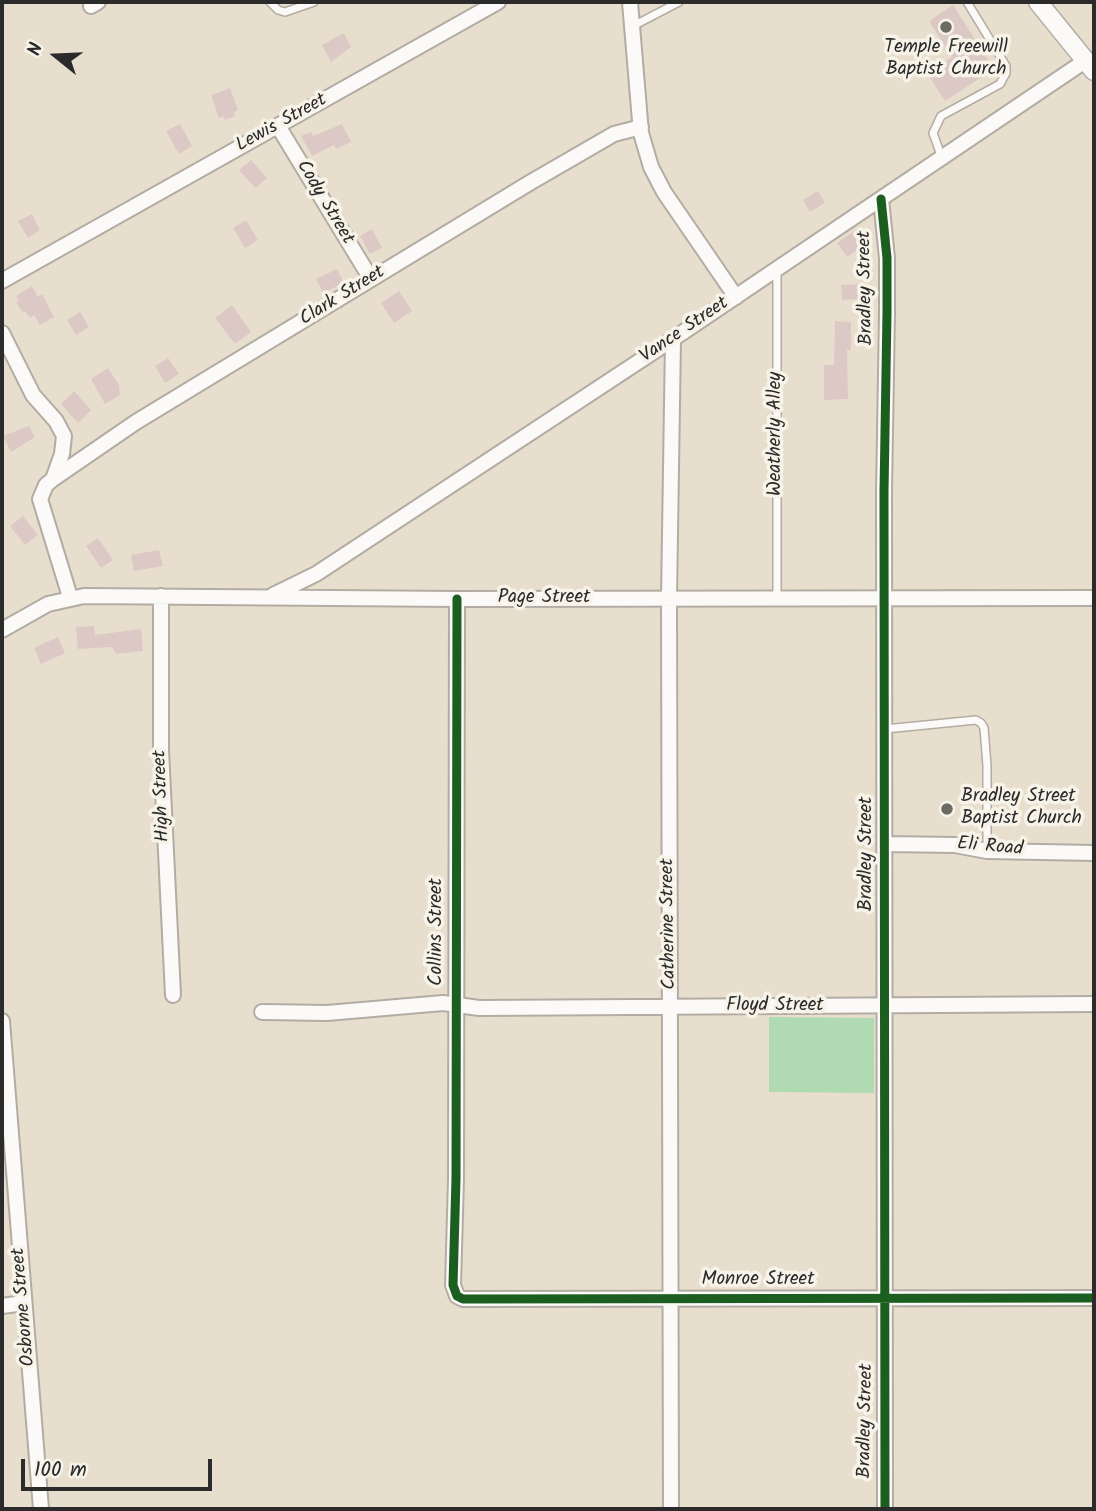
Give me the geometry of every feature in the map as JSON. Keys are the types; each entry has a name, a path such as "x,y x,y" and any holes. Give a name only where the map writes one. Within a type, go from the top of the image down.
{"street":[{"name":"Lewis Street","path":"2,281 498,2"},
{"path":"630,2 640,127 651,167 664,192 736,297"},
{"path":"1038,2 1091,62"},
{"name":"Vance Street","path":"269,597 316,574 1091,62"},
{"name":"Cody Street","path":"278,126 371,279"},
{"name":"Clark Street","path":"53,479 136,422 371,279 614,135 640,127"},
{"name":"Bradley Street","path":"881,199 887,258 885,1509"},
{"path":"2,333 33,395 60,427 64,436 62,454 53,479 42,491 41,508 70,597"},
{"name":"Catherine Street","path":"671,1509 669,598 673,339"},
{"name":"High Street","path":"161,596 161,750 173,995"},
{"name":"Page Street","path":"2,630 48,604 70,597 1094,598"},
{"name":"Collins Street","path":"453,1263 457,599"},
{"name":"Eli Road","path":"885,844 955,845 987,851 1094,853"},
{"path":"262,1012 327,1013 443,1003 456,1005"},
{"name":"Floyd Street","path":"456,1005 671,1008 1094,1004"},
{"name":"Osborne Street","path":"2,1021 41,1509"},
{"name":"Monroe Street","path":"453,1263 454,1291 463,1299 1094,1298"},
{"path":"2,1306 24,1303"}],"lane":[{"path":"270,2 278,10 285,12 314,2"},
{"path":"632,27 679,2"},
{"path":"942,159 933,133 941,116 1000,84 1006,73 1006,66 967,2"},
{"name":"Weatherly Alley","path":"777,270 777,599"},
{"path":"885,729 976,720 981,723 984,728 987,766 987,851"}],"green space":[{"path":"769,1017 874,1018 874,1093 769,1092"}],"building":[{"path":"953,5 994,69 945,101 927,73 952,57 929,21"},
{"path":"344,33 351,47 331,62 322,45"},
{"path":"230,88 238,110 234,112 235,116 225,120 223,116 219,118 211,95"},
{"path":"180,124 192,146 179,154 166,131"},
{"path":"342,124 351,142 336,149 334,145 312,156 301,136 311,132 313,136"},
{"path":"251,160 267,178 255,188 239,170"},
{"path":"818,191 825,203 810,212 803,200"},
{"path":"32,214 40,230 28,238 18,221"},
{"path":"246,220 258,240 245,248 233,228"},
{"path":"860,227 870,241 847,257 837,243"},
{"path":"372,229 382,248 370,254 360,236"},
{"path":"337,269 344,283 323,293 316,279"},
{"path":"862,284 863,299 842,300 841,285"},
{"path":"32,286 38,297 42,294 54,317 40,325 34,315 30,318 25,311 22,312 16,302 19,300 16,296"},
{"path":"399,291 412,311 394,323 381,303"},
{"path":"232,305 251,332 235,344 215,318"},
{"path":"80,312 89,327 76,335 67,320"},
{"path":"835,321 851,322 851,350 847,350 848,399 824,400 824,365 834,365"},
{"path":"168,358 179,374 165,383 155,366"},
{"path":"108,368 119,385 120,395 105,404 91,379"},
{"path":"74,391 91,410 78,423 61,404"},
{"path":"29,426 35,437 11,452 3,436"},
{"path":"23,516 38,535 25,545 10,526"},
{"path":"98,538 113,560 101,568 86,546"},
{"path":"159,550 163,566 134,571 131,555"},
{"path":"94,626 95,635 141,629 143,651 116,654 112,647 78,649 76,627"},
{"path":"58,637 65,653 41,664 34,648"}],"cycle path":[{"path":"881,199 887,258 884,492 885,1509"},
{"path":"457,599 456,1179 453,1285 457,1296 463,1299 1094,1298"}],"place":[{"name":"Temple Freewill Baptist Church","path":"946,27"},
{"name":"Bradley Street Baptist Church","path":"947,809"}]}
